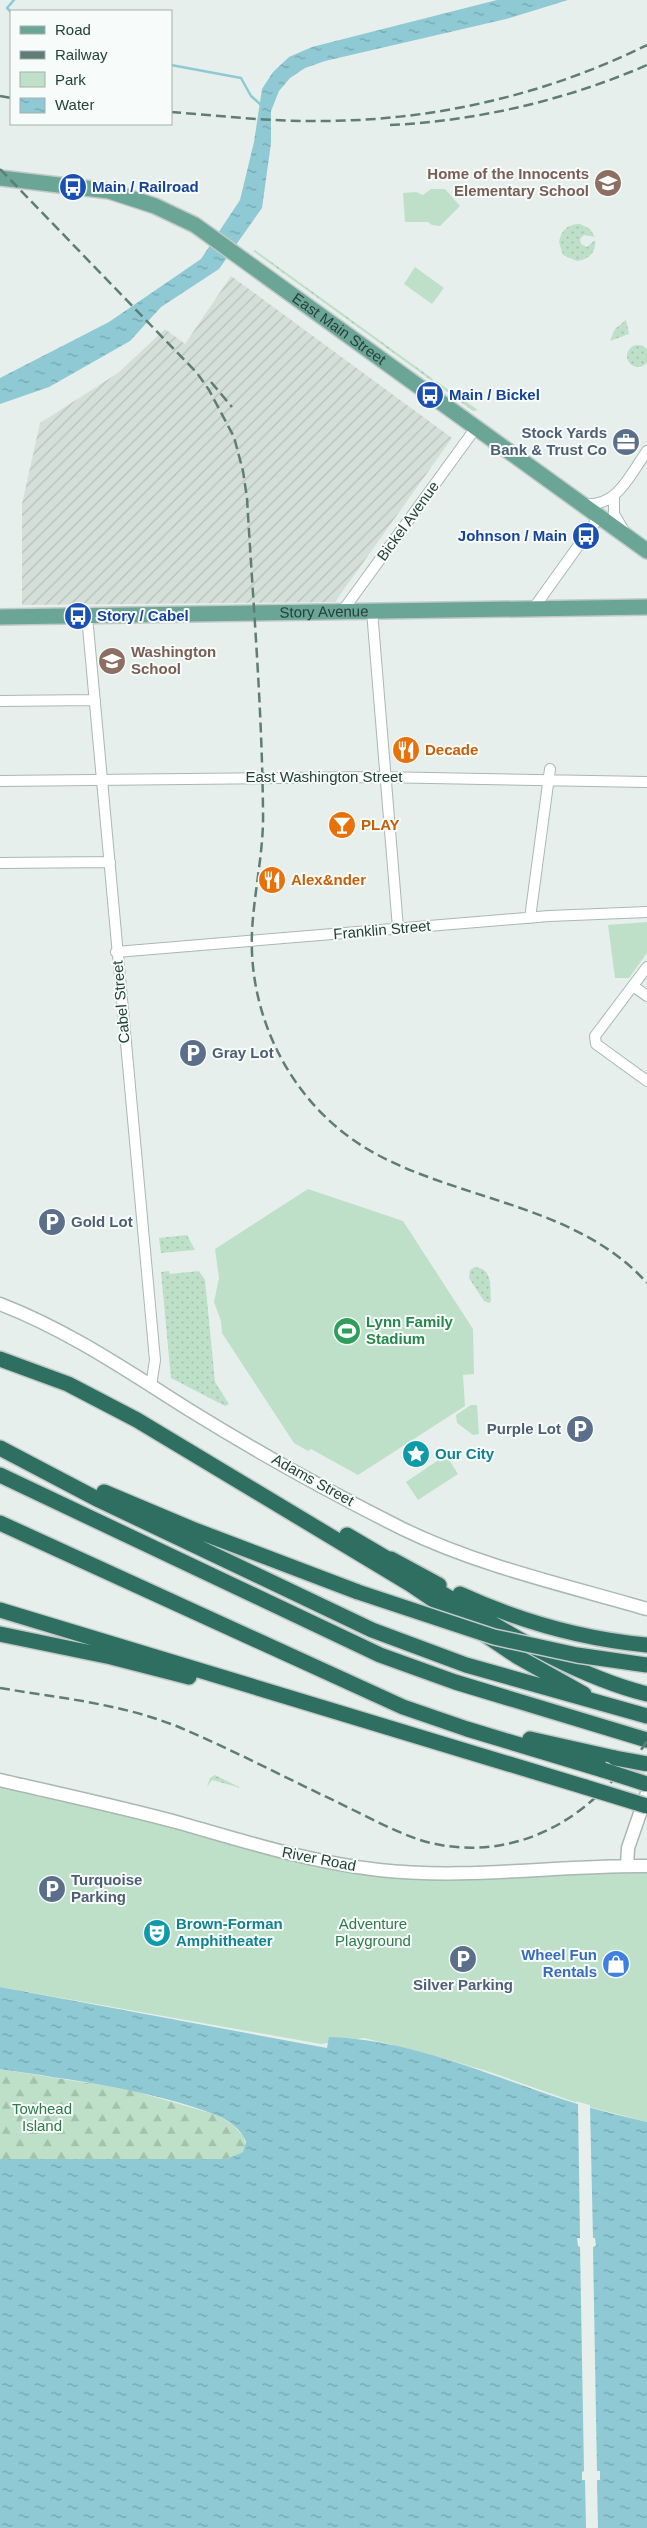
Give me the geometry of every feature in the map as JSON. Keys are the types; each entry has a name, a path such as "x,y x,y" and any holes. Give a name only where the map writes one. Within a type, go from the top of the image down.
{"highway":[{"path":"0,1359 46,1375 92,1396 229,1474 410,1584 518,1656 600,1704"},
{"path":"0,1448 192,1529 358,1592 461,1628 510,1641 577,1655 647,1665"},
{"path":"24,1459 99,1500 372,1630 466,1665 646,1716"},
{"path":"229,1474 435,1582 503,1612 583,1635 644,1644"},
{"path":"0,1475 380,1655 455,1682 641,1736"},
{"path":"0,1523 335,1678 435,1719 647,1784"},
{"path":"370,1548 489,1621 561,1661 596,1678 647,1694"},
{"path":"0,1610 297,1699 424,1740"},
{"path":"0,1634 120,1659 424,1740 647,1806"},
{"path":"335,1678 473,1724 647,1764"}],"main road":[{"name":"East Main Street","path":"0,178 92,189 128,196 179,217 209,234 475,429 647,551"},
{"name":"Story Avenue","path":"0,617 647,607"}],"street":[{"name":"Bickel Avenue","path":"341,612 475,429"},
{"path":"581,504 600,504 614,497 647,452"},
{"path":"614,497 614,514 628,538"},
{"path":"533,609 599,517"},
{"path":"372,612 398,928"},
{"name":"Cabel Street","path":"88,616 116,952 155,1360 151,1386"},
{"path":"0,701 95,700"},
{"path":"530,918 550,769"},
{"name":"East Washington Street","path":"0,781 386,777 647,782"},
{"path":"0,863 110,862"},
{"name":"Franklin Street","path":"116,952 530,918 647,912"},
{"path":"647,967 595,1036 596,1044 647,1081"},
{"path":"633,986 647,996"},
{"name":"Adams Street","path":"0,1304 67,1335 213,1424 404,1529 448,1549 647,1608"},
{"name":"River Road","path":"0,1780 172,1821 314,1860 352,1866 397,1871 452,1873 647,1866"},
{"path":"628,1866 628,1848 647,1793"}],"shaded area":[{"path":"231,276 452,438 335,602 22,605 22,504 40,423 118,373 165,329 185,344"}],"green space":[{"path":"431,189 445,189 460,206 440,226 432,225 428,222 405,222 403,193 416,192 423,195"},
{"path":"580,224 590,229 595,237 584,235 580,239 581,244 587,247 595,240 595,248 591,255 577,261 563,255 559,242 561,234 566,228"},
{"path":"255,250 433,379 432,381 253,251"},
{"path":"415,267 444,288 432,304 404,284"},
{"path":"626,320 629,334 610,341 615,329"},
{"path":"638,345 646,348 648,360 646,364 638,367 630,364 627,356 630,348"},
{"path":"436,381 478,410 473,411 435,383"},
{"path":"647,922 647,953 629,978 615,978 608,925"},
{"name":"Lynn Family Stadium","path":"308,1189 403,1221 473,1329 474,1374 463,1375 465,1406 358,1475 311,1449 308,1451 294,1443 222,1333 221,1321 214,1302 219,1278 215,1249"},
{"path":"187,1235 195,1250 161,1253 159,1238"},
{"path":"475,1267 481,1268 488,1275 491,1290 491,1301 489,1303 484,1301 469,1278 470,1270"},
{"path":"169,1271 170,1274 199,1271 205,1280 215,1382 229,1404 225,1406 171,1378 161,1272"},
{"path":"471,1405 477,1405 479,1434 473,1435 457,1423 456,1415"},
{"path":"446,1455 458,1474 418,1500 406,1482"},
{"path":"215,1775 241,1788 212,1780 207,1787 210,1778"},
{"name":"Adventure Playground","path":"0,1779 381,1870 647,1868 647,2122 586,2106 490,2072 364,2038 321,2044 0,1987"},
{"name":"Towhead Island","path":"0,2069 131,2090 217,2115 233,2125 244,2137 246,2148 243,2152 227,2159 0,2159"}],"water":[{"path":"497,0 568,0 506,19 325,61 305,68 290,78 279,91 271,111 271,143 262,208 219,269 161,307 130,341 49,387 0,404 0,378 109,322 201,259 240,200 254,142 262,89 273,72 289,57 312,47"},
{"path":"0,1987 327,2048 329,2037 395,2046 459,2063 584,2106 647,2122 647,2528 0,2528 0,2159 227,2159 243,2152 246,2142 241,2133 226,2120 164,2098 110,2086 0,2069"}],"pier":[{"path":"575,2101 590,2105 593,2238 595,2238 596,2246 593,2247 597,2471 600,2471 600,2480 597,2480 598,2528 586,2528 585,2480 582,2480 582,2472 584,2471 580,2247 578,2246 577,2238 580,2238 578,2104"}],"waterway":[{"path":"10,11 7,8 14,0"},
{"path":"172,65 241,78 251,96 260,104"}],"railway":[{"path":"172,112 287,121 326,121 409,116 491,101 531,90 571,77 647,45"},
{"path":"390,125 456,119 521,107 585,89 647,65"},
{"path":"0,96 10,98"},
{"path":"0,169 197,373 209,390 234,437 243,471 247,498 261,733 263,826 253,917 253,966 258,999 268,1030 283,1061 301,1089 322,1114 348,1136 376,1154 410,1170 518,1207 588,1237 619,1257 647,1283"},
{"path":"211,382 232,407"},
{"path":"0,1688 115,1707 159,1720 220,1745 407,1835 442,1845 467,1848 516,1842 539,1834 561,1823 582,1809 601,1792 631,1762 647,1741"}],"place":[{"name":"Home of the Innocents Elementary School","path":"608,183"},
{"name":"Main / Railroad","path":"73,187"},
{"name":"Main / Bickel","path":"430,395"},
{"name":"Stock Yards Bank & Trust Co","path":"626,442"},
{"name":"Johnson / Main","path":"586,536"},
{"name":"Story / Cabel","path":"78,616"},
{"name":"Washington School","path":"112,661"},
{"name":"Decade","path":"406,750"},
{"name":"PLAY","path":"342,825"},
{"name":"Alex&nder","path":"272,880"},
{"name":"Gray Lot","path":"193,1053"},
{"name":"Gold Lot","path":"52,1222"},
{"name":"Lynn Family Stadium","path":"347,1331"},
{"name":"Purple Lot","path":"580,1429"},
{"name":"Our City","path":"416,1454"},
{"name":"Turquoise Parking","path":"52,1889"},
{"name":"Brown-Forman Amphitheater","path":"157,1933"},
{"name":"Silver Parking","path":"463,1959"},
{"name":"Wheel Fun Rentals","path":"616,1964"}]}
